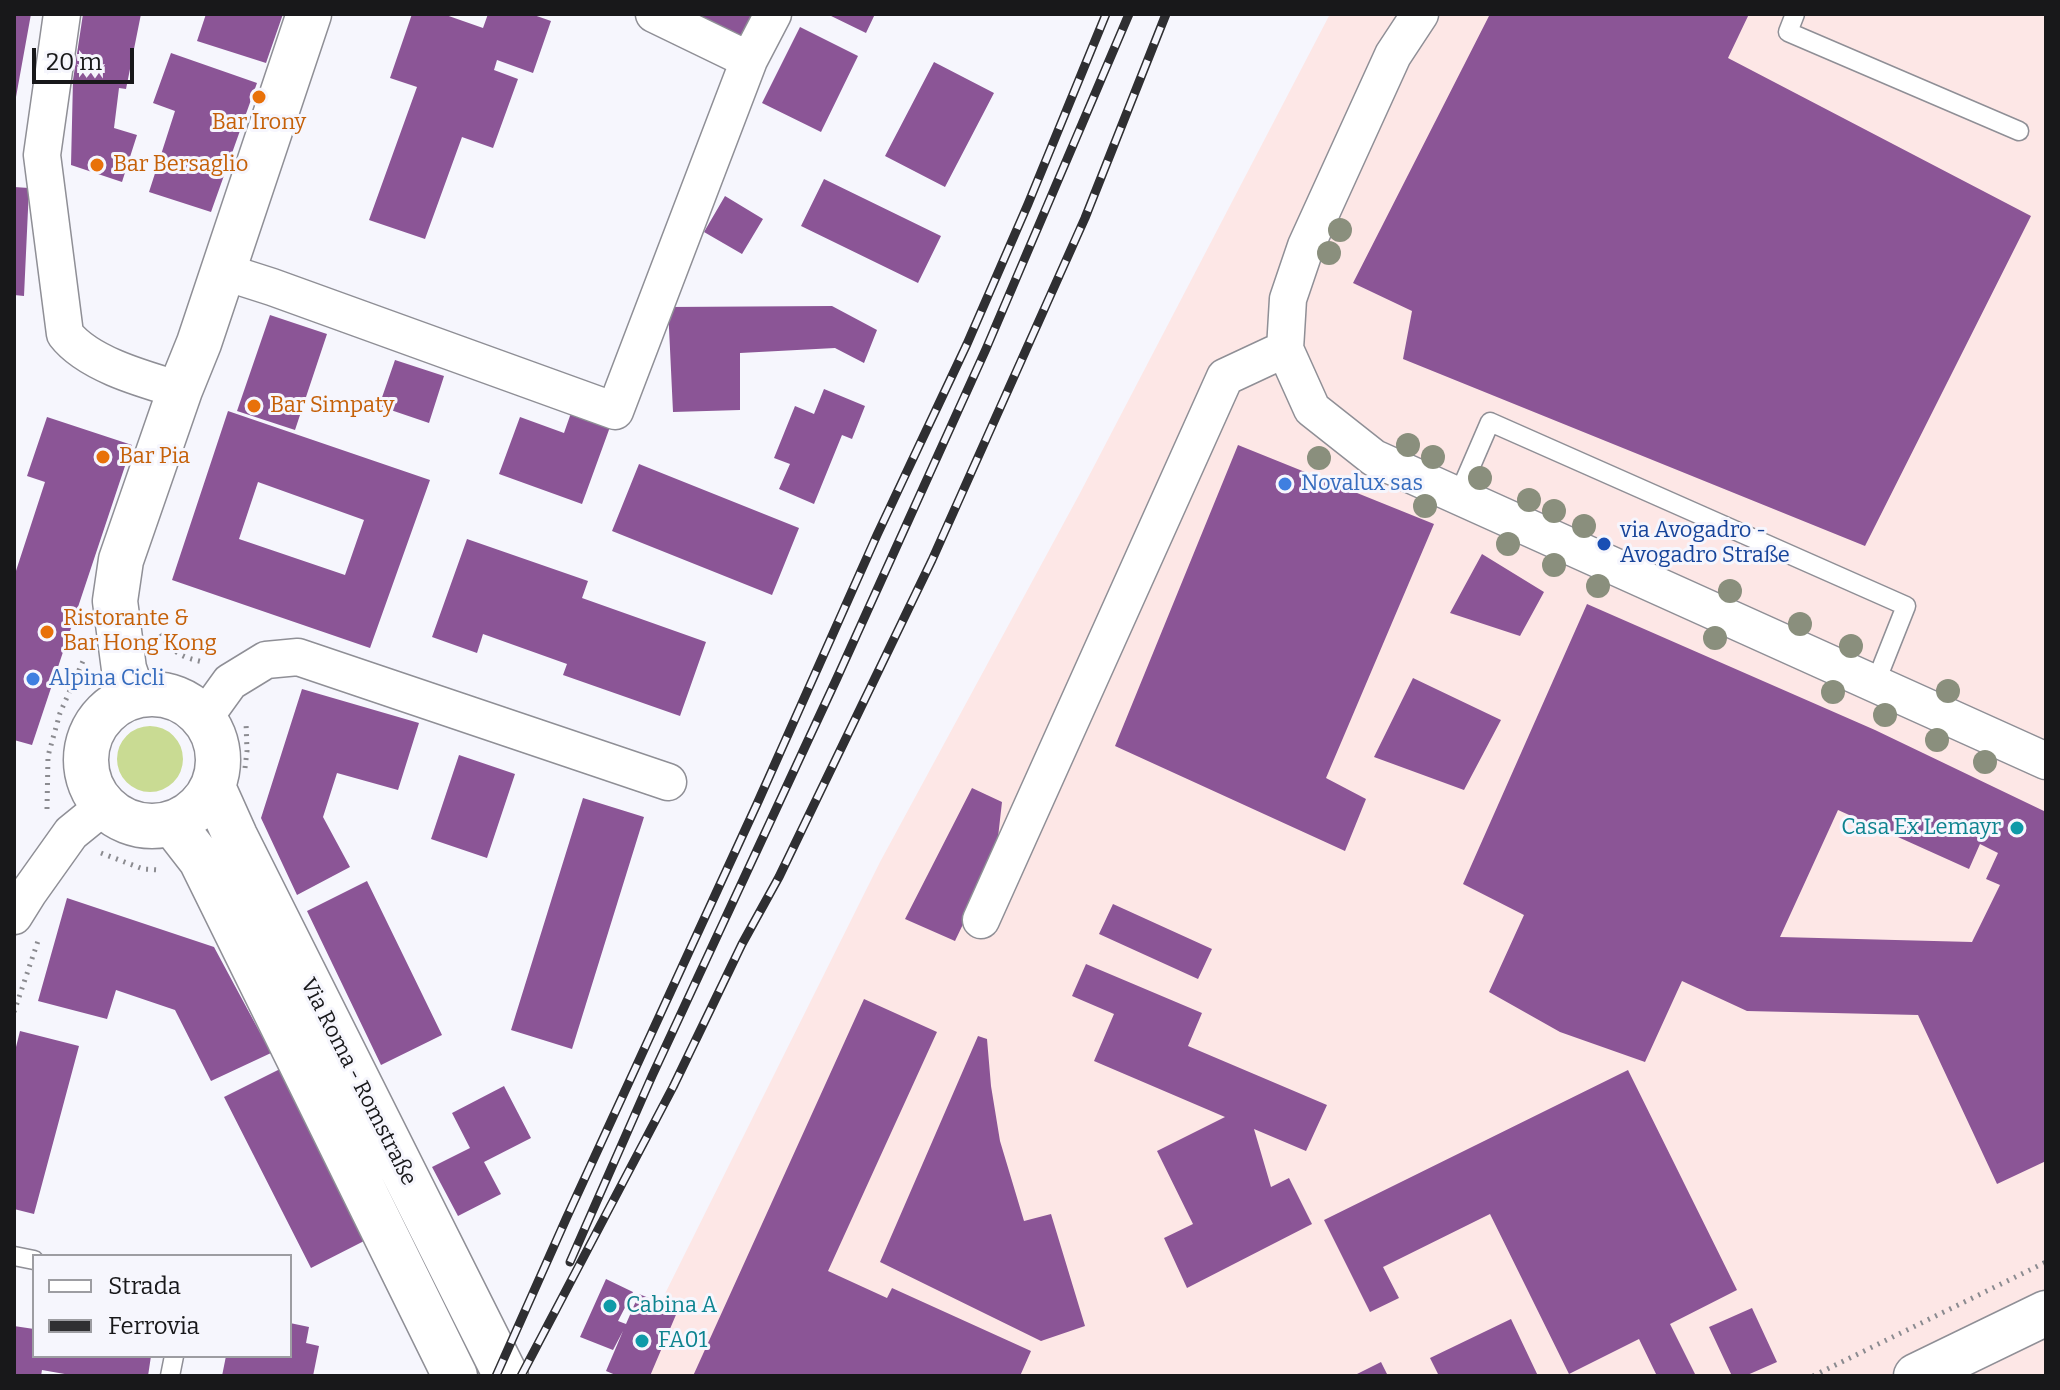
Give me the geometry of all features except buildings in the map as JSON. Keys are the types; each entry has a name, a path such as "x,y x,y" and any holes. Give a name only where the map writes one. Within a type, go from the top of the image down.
{"street":[{"path":"62,14 42,155 65,334 85,354 180,390"},
{"path":"133,695 124,669 115,601 121,560 199,343 309,14"},
{"path":"654,14 749,60"},
{"path":"222,271 615,411 749,60 773,14"},
{"path":"1420,14 1393,55 1306,246 1288,299 1285,349 1312,409 1374,458 2046,761"},
{"path":"981,920 1225,377 1285,349"},
{"path":"204,718 230,682 266,660 298,657 668,782"},
{"path":"160,694 184,701 204,718 216,739 219,763 213,787 197,809 173,824 155,827 118,819 103,807 86,777 86,743 104,713 133,695 160,694"},
{"name":"Via Roma - Romstraße","path":"213,787 506,1376"},
{"path":"14,916 71,833 103,807"},
{"name":"Via Roma - Romstraße","path":"173,824 201,860 455,1376"},
{"path":"1916,1376 2046,1313"}],"lane":[{"path":"1795,14 1788,32 2019,131"},
{"path":"1458,496 1490,422 1906,606 1875,684"}],"path":[{"path":"47,810 48,756 73,681"},
{"path":"104,856 143,869 161,870"},
{"path":"1813,1376 2046,1262"}],"shaded area":[{"path":"1330,14 2046,14 2046,1376 624,1376 880,862 1079,495"}],"green space":[{"path":"150,726 163,729 173,736 180,746 183,759 180,772 173,782 163,789 150,792 137,789 127,782 120,772 117,759 120,746 127,736 137,729"}],"railway":[{"path":"496,1376 877,535 967,344 1106,14"},
{"path":"570,1262 652,1076 986,349 1129,14"},
{"path":"521,1376 779,877 932,560 1085,218 1166,14"}],"place":[{"name":"Bar Irony","path":"259,97"},
{"name":"Bar Bersaglio","path":"97,165"},
{"name":"Bar Simpaty","path":"254,406"},
{"name":"Bar Pia","path":"103,457"},
{"name":"Novalux sas","path":"1285,484"},
{"name":"via Avogadro - Avogadro Straße","path":"1604,544"},
{"name":"Ristorante & Bar Hong Kong","path":"47,632"},
{"name":"Alpina Cicli","path":"33,679"},
{"name":"Casa Ex Lemayr","path":"2017,828"},
{"name":"Cabina A","path":"610,1306"},
{"name":"FA01","path":"642,1341"}]}
